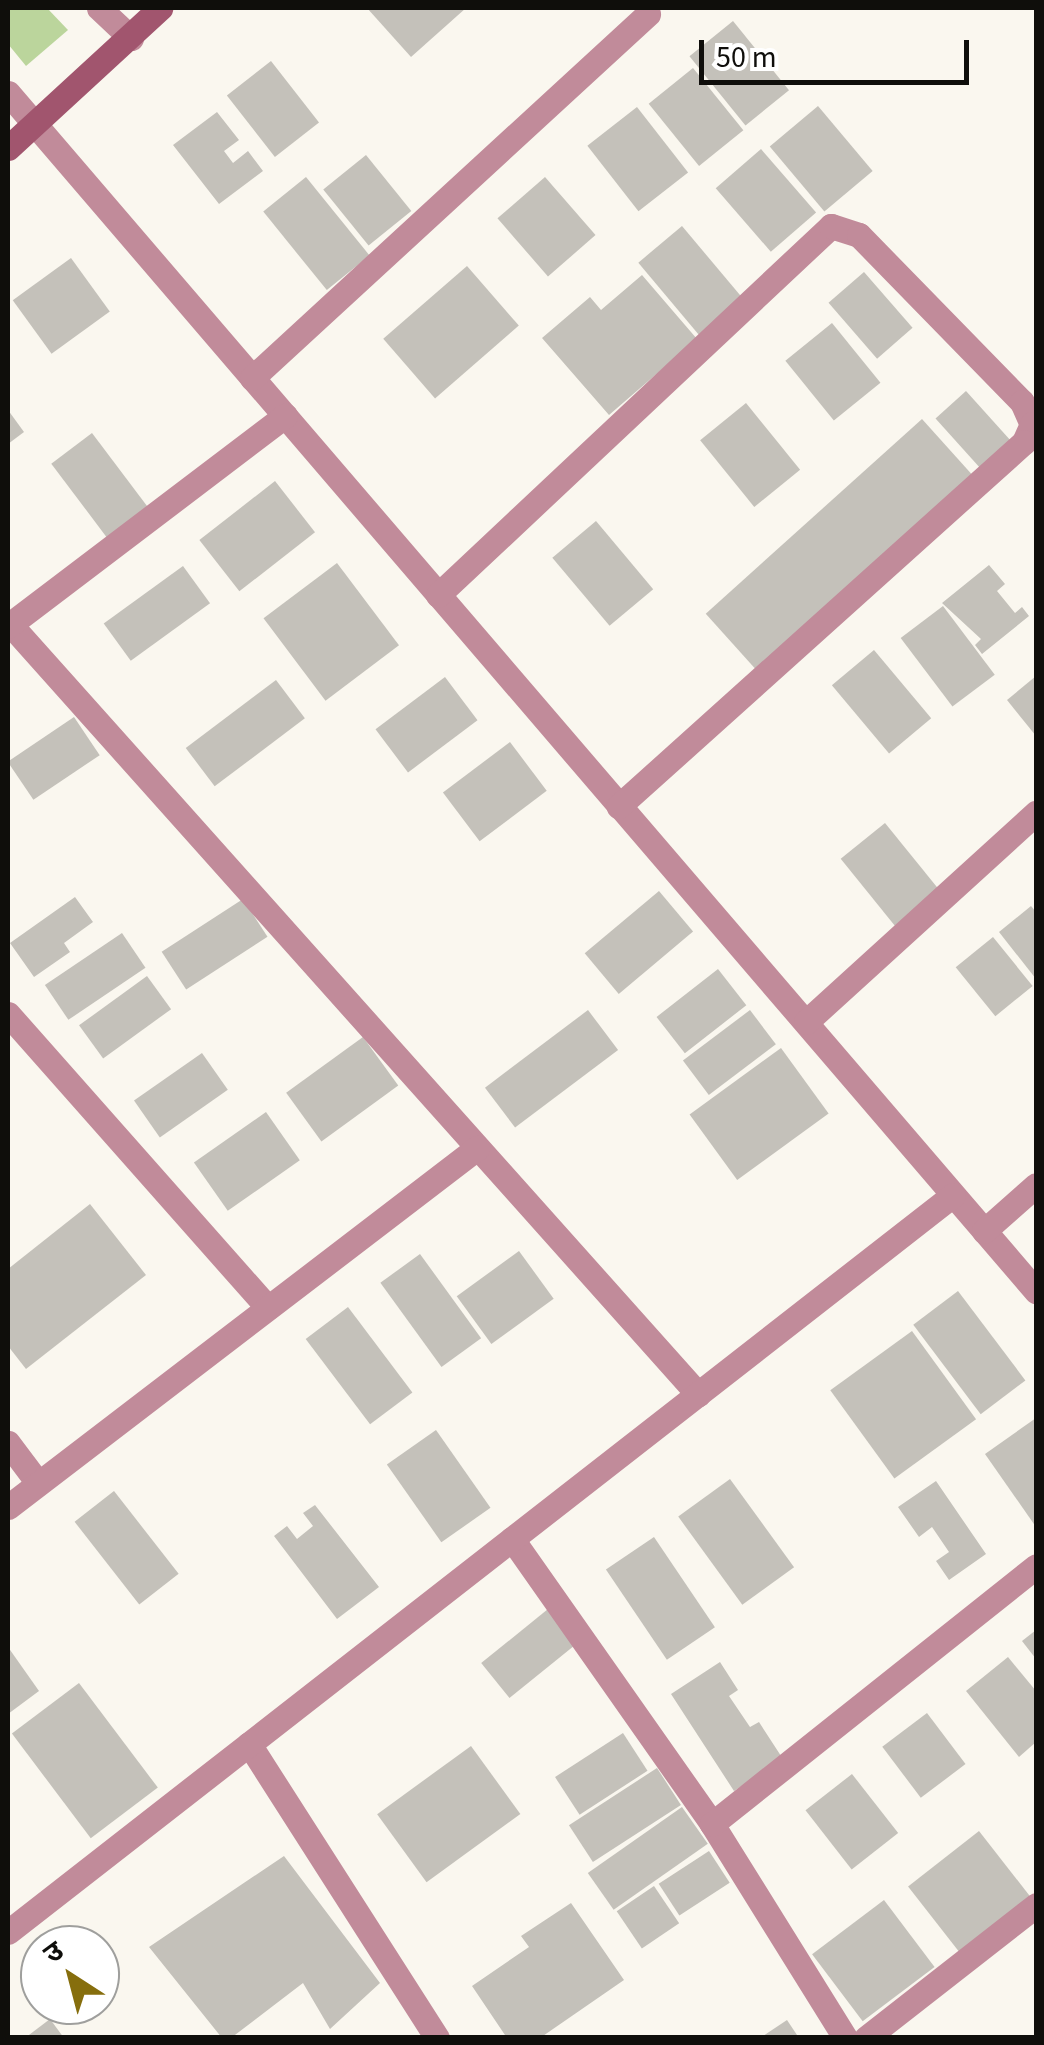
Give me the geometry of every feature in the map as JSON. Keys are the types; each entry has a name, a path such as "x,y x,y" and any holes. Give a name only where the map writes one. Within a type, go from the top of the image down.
{"street":[{"path":"100,8 131,38"},
{"path":"8,148 160,8"},
{"path":"252,378 648,14"},
{"path":"8,93 1036,1292"},
{"path":"438,595 830,226 859,235 1022,402 1032,424 1024,442 620,806"},
{"path":"284,416 9,625 698,1394"},
{"path":"806,1022 1036,813"},
{"path":"8,1014 268,1308"},
{"path":"8,1507 477,1148"},
{"path":"984,1230 1036,1185"},
{"path":"8,1932 953,1195"},
{"path":"8,1443 38,1484"},
{"path":"512,1539 712,1824 846,2038"},
{"path":"712,1824 1036,1566"},
{"path":"249,1744 437,2038"},
{"path":"866,2038 1036,1905"}],"green space":[{"path":"8,8 47,8 68,30 26,66 8,44"}],"building":[{"path":"367,8 466,8 411,57"},
{"path":"733,21 789,90 745,125 689,56"},
{"path":"271,61 319,122 275,157 227,95"},
{"path":"693,68 743,130 699,166 649,104"},
{"path":"818,106 873,171 824,212 770,146"},
{"path":"637,107 688,172 638,211 587,146"},
{"path":"217,112 239,140 224,151 233,163 248,151 263,171 219,204 173,145"},
{"path":"761,149 816,212 771,252 716,188"},
{"path":"366,155 411,211 369,246 323,190"},
{"path":"306,177 370,255 327,290 263,212"},
{"path":"545,177 596,235 548,276 497,218"},
{"path":"682,226 745,301 701,338 638,263"},
{"path":"71,258 110,311 52,354 13,300"},
{"path":"467,266 519,326 435,398 383,339"},
{"path":"864,272 913,328 877,359 829,303"},
{"path":"642,275 697,339 609,415 542,338 590,297 601,310"},
{"path":"832,323 880,383 834,421 785,361"},
{"path":"966,391 1014,445 984,472 936,418"},
{"path":"746,403 800,470 754,507 700,440"},
{"path":"8,410 24,432 8,444"},
{"path":"922,419 976,479 760,674 706,614"},
{"path":"92,433 150,510 110,541 51,464"},
{"path":"275,481 315,532 239,591 199,540"},
{"path":"596,521 653,589 610,626 552,558"},
{"path":"337,563 399,645 326,701 264,618"},
{"path":"989,565 1005,584 997,591 1015,613 1022,607 1029,616 982,654 975,645 981,639 942,603"},
{"path":"183,566 210,603 131,661 104,624"},
{"path":"943,606 995,675 952,707 901,638"},
{"path":"874,650 931,718 889,754 832,685"},
{"path":"1036,676 1036,736 1007,700"},
{"path":"445,677 477,720 408,772 376,729"},
{"path":"276,680 305,718 215,786 186,748"},
{"path":"74,717 100,755 33,800 8,762"},
{"path":"510,742 547,791 480,841 443,793"},
{"path":"885,823 939,890 895,926 841,859"},
{"path":"659,891 693,932 619,994 585,953"},
{"path":"75,897 93,922 64,943 70,952 34,977 10,943"},
{"path":"243,899 268,937 186,990 162,952"},
{"path":"1031,906 1036,912 1036,979 999,932"},
{"path":"122,933 145,968 68,1020 45,985"},
{"path":"993,937 1033,986 995,1016 956,967"},
{"path":"718,969 746,1005 685,1053 657,1017"},
{"path":"147,976 171,1009 103,1059 79,1025"},
{"path":"588,1010 618,1050 515,1128 485,1088"},
{"path":"750,1010 776,1044 709,1095 683,1061"},
{"path":"363,1037 398,1086 321,1141 286,1093"},
{"path":"781,1048 829,1114 737,1180 690,1114"},
{"path":"202,1053 228,1090 160,1137 134,1101"},
{"path":"266,1112 300,1160 228,1211 194,1162"},
{"path":"90,1204 146,1275 26,1369 8,1346 8,1269"},
{"path":"519,1251 554,1299 491,1344 457,1296"},
{"path":"420,1254 481,1338 441,1367 380,1283"},
{"path":"958,1291 1025,1380 981,1414 913,1325"},
{"path":"348,1307 412,1392 370,1424 306,1339"},
{"path":"912,1331 976,1419 894,1479 830,1390"},
{"path":"1036,1418 1036,1527 985,1454"},
{"path":"436,1430 490,1508 441,1542 387,1464"},
{"path":"730,1479 794,1567 742,1605 678,1517"},
{"path":"936,1481 986,1554 949,1580 936,1561 949,1552 932,1527 919,1537 898,1507"},
{"path":"114,1491 179,1574 139,1605 75,1522"},
{"path":"315,1505 379,1587 337,1619 274,1536 287,1526 297,1539 313,1526 303,1513"},
{"path":"654,1537 715,1627 667,1660 606,1569"},
{"path":"548,1609 576,1644 509,1698 481,1663"},
{"path":"1036,1630 1036,1659 1022,1641"},
{"path":"8,1647 39,1691 8,1714"},
{"path":"1008,1657 1036,1691 1036,1742 1019,1757 966,1691"},
{"path":"720,1662 738,1690 729,1696 750,1727 759,1722 783,1759 734,1791 671,1694"},
{"path":"79,1683 158,1788 91,1838 12,1734"},
{"path":"927,1713 966,1764 921,1798 882,1747"},
{"path":"623,1733 648,1771 580,1815 555,1777"},
{"path":"471,1746 520,1814 427,1882 377,1814"},
{"path":"657,1768 681,1805 593,1862 569,1825"},
{"path":"852,1774 898,1833 852,1869 806,1810"},
{"path":"682,1807 708,1844 614,1910 588,1873"},
{"path":"979,1831 1031,1898 960,1953 908,1886"},
{"path":"709,1851 730,1883 679,1916 659,1884"},
{"path":"284,1856 380,1983 330,2029 303,1983 231,2038 222,2038 149,1947"},
{"path":"654,1886 679,1923 642,1948 617,1911"},
{"path":"884,1900 935,1967 863,2021 812,1954"},
{"path":"571,1903 624,1980 540,2038 507,2038 472,1986 529,1947 521,1936"},
{"path":"787,2020 799,2038 760,2038"},
{"path":"42,2025 54,2025 64,2038 25,2038"}]}
